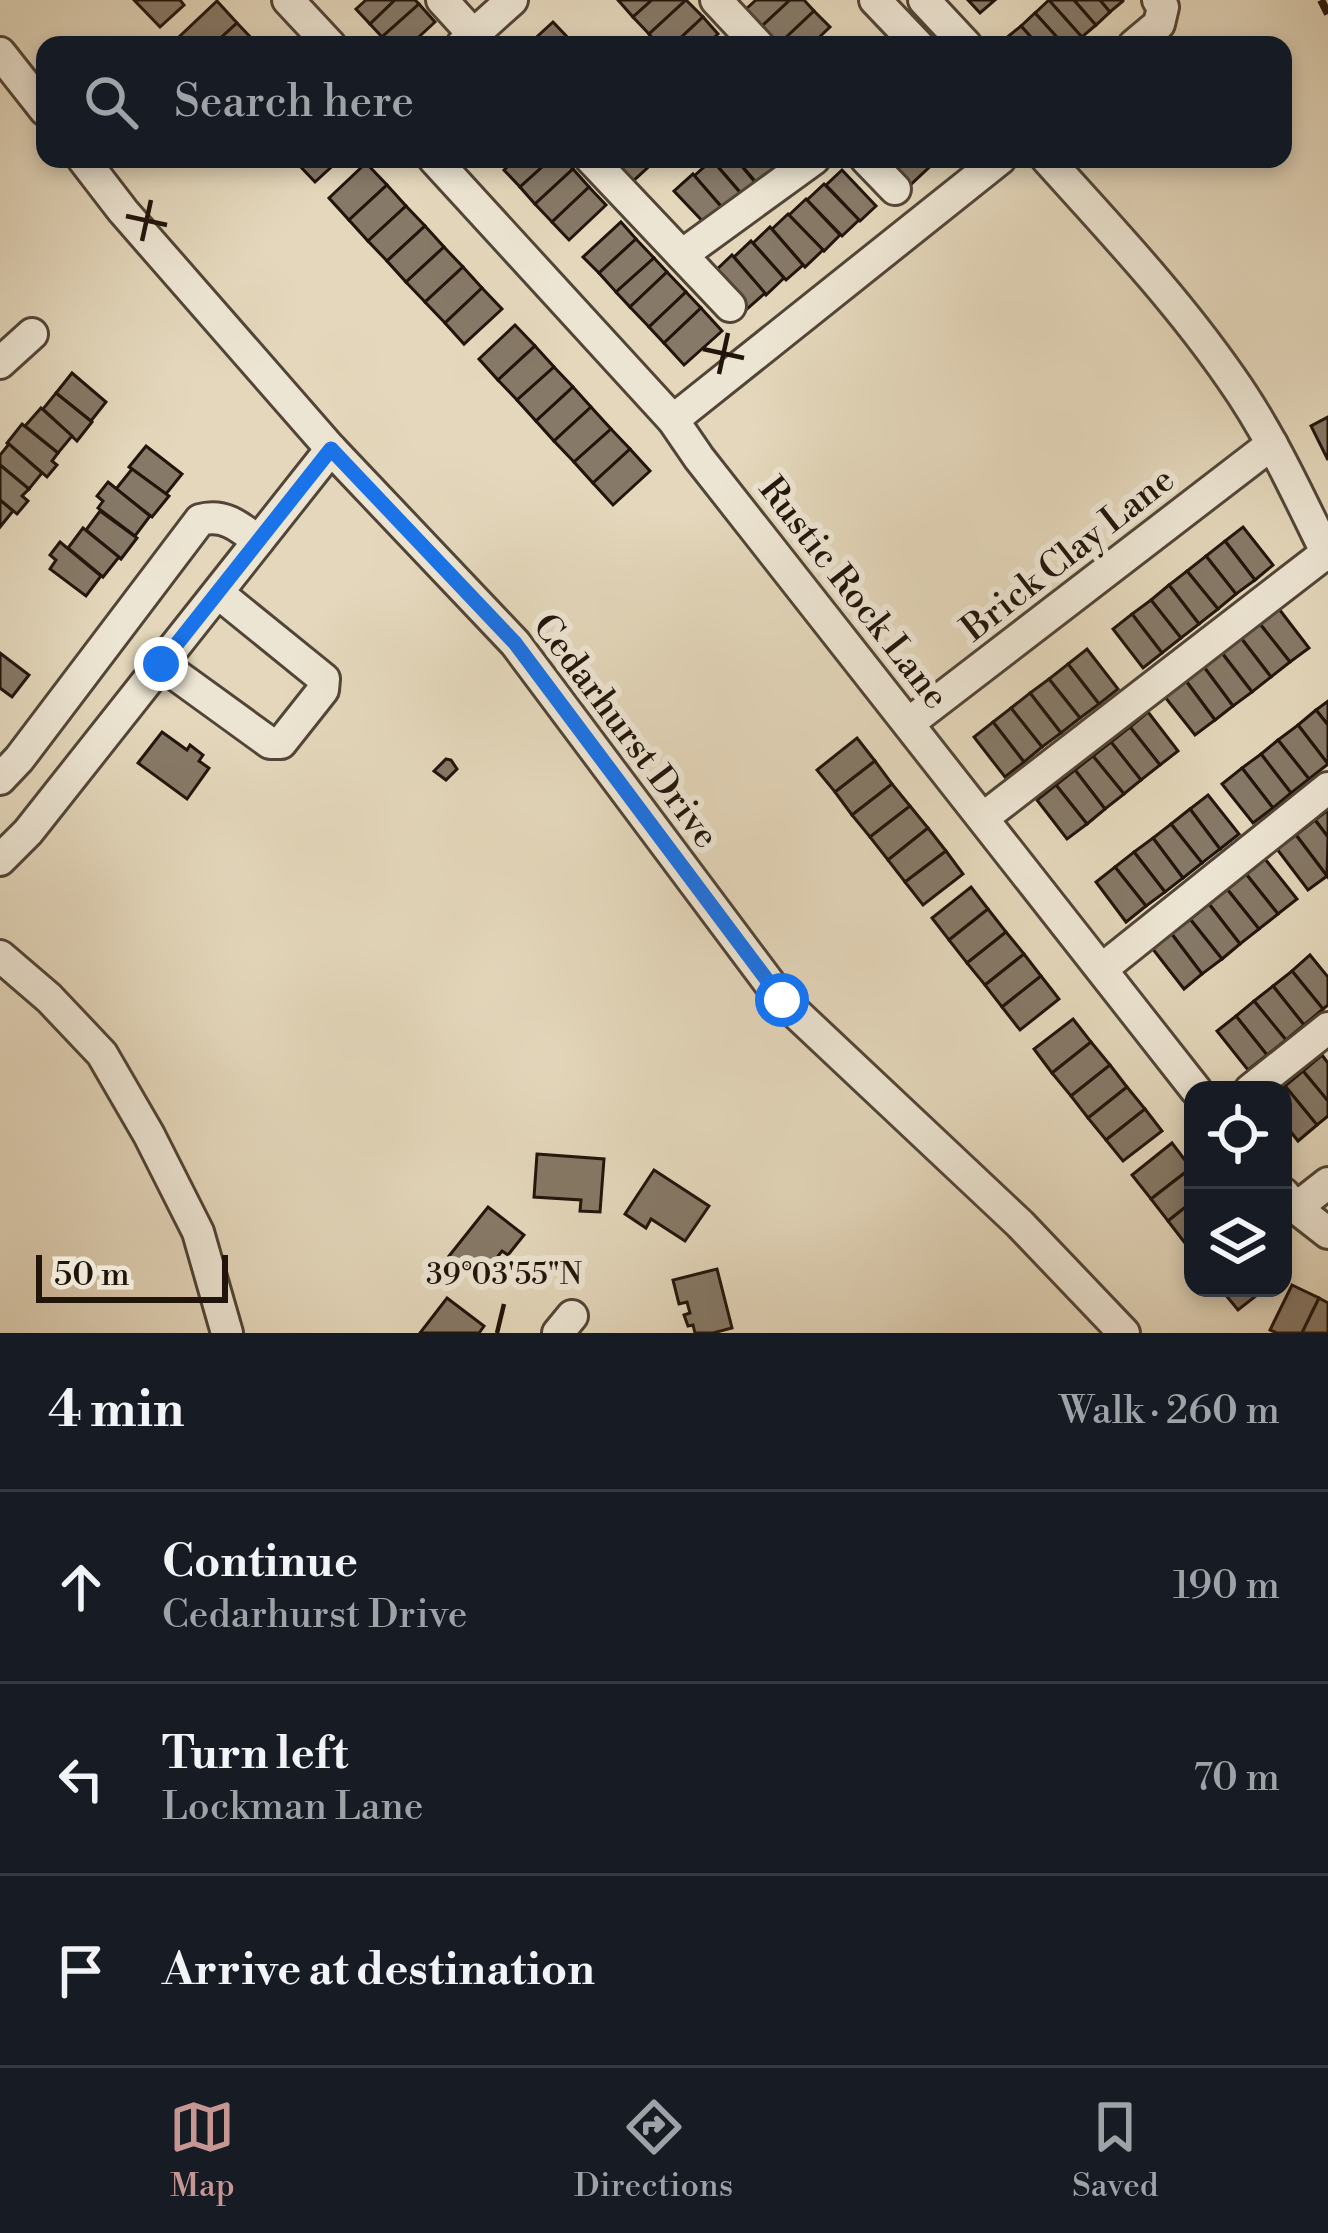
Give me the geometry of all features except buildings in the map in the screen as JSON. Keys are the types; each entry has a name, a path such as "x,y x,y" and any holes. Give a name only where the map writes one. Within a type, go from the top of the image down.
{"street":[{"path":"288,0 321,36"},
{"path":"442,0 469,36"},
{"path":"479,36 512,0"},
{"path":"716,0 750,36"},
{"path":"875,0 909,36"},
{"path":"924,0 958,36"},
{"path":"1145,36 1159,24 1163,8 1158,0"},
{"path":"0,53 36,99"},
{"name":"Cedarhurst Drive","path":"90,168 331,449 515,643 782,1000 1020,1224 1124,1333"},
{"name":"Rustic Rock Lane","path":"442,168 673,420 1189,1081"},
{"path":"600,168 730,306"},
{"path":"682,255 802,168"},
{"path":"875,168 895,189"},
{"path":"673,420 989,168"},
{"path":"983,818 1327,554 1272,443 1231,378 1153,277 1055,168"},
{"path":"0,363 32,334"},
{"name":"Brick Clay Lane","path":"909,723 1272,443"},
{"path":"0,860 28,832 331,449"},
{"path":"0,779 200,520 225,519 258,541"},
{"path":"161,664 270,743 281,743 323,690 324,680 218,593"},
{"path":"75,686 117,719"},
{"path":"1102,969 1328,788"},
{"path":"0,956 49,998 101,1054 198,1232 226,1333"},
{"path":"1261,1081 1328,1028"},
{"path":"1292,1199 1328,1184"},
{"path":"1292,1202 1328,1233"}],"railway":[{"path":"1321,0 1328,14"}],"route":[{"path":"161,664 331,449 515,643 782,1000"}]}
